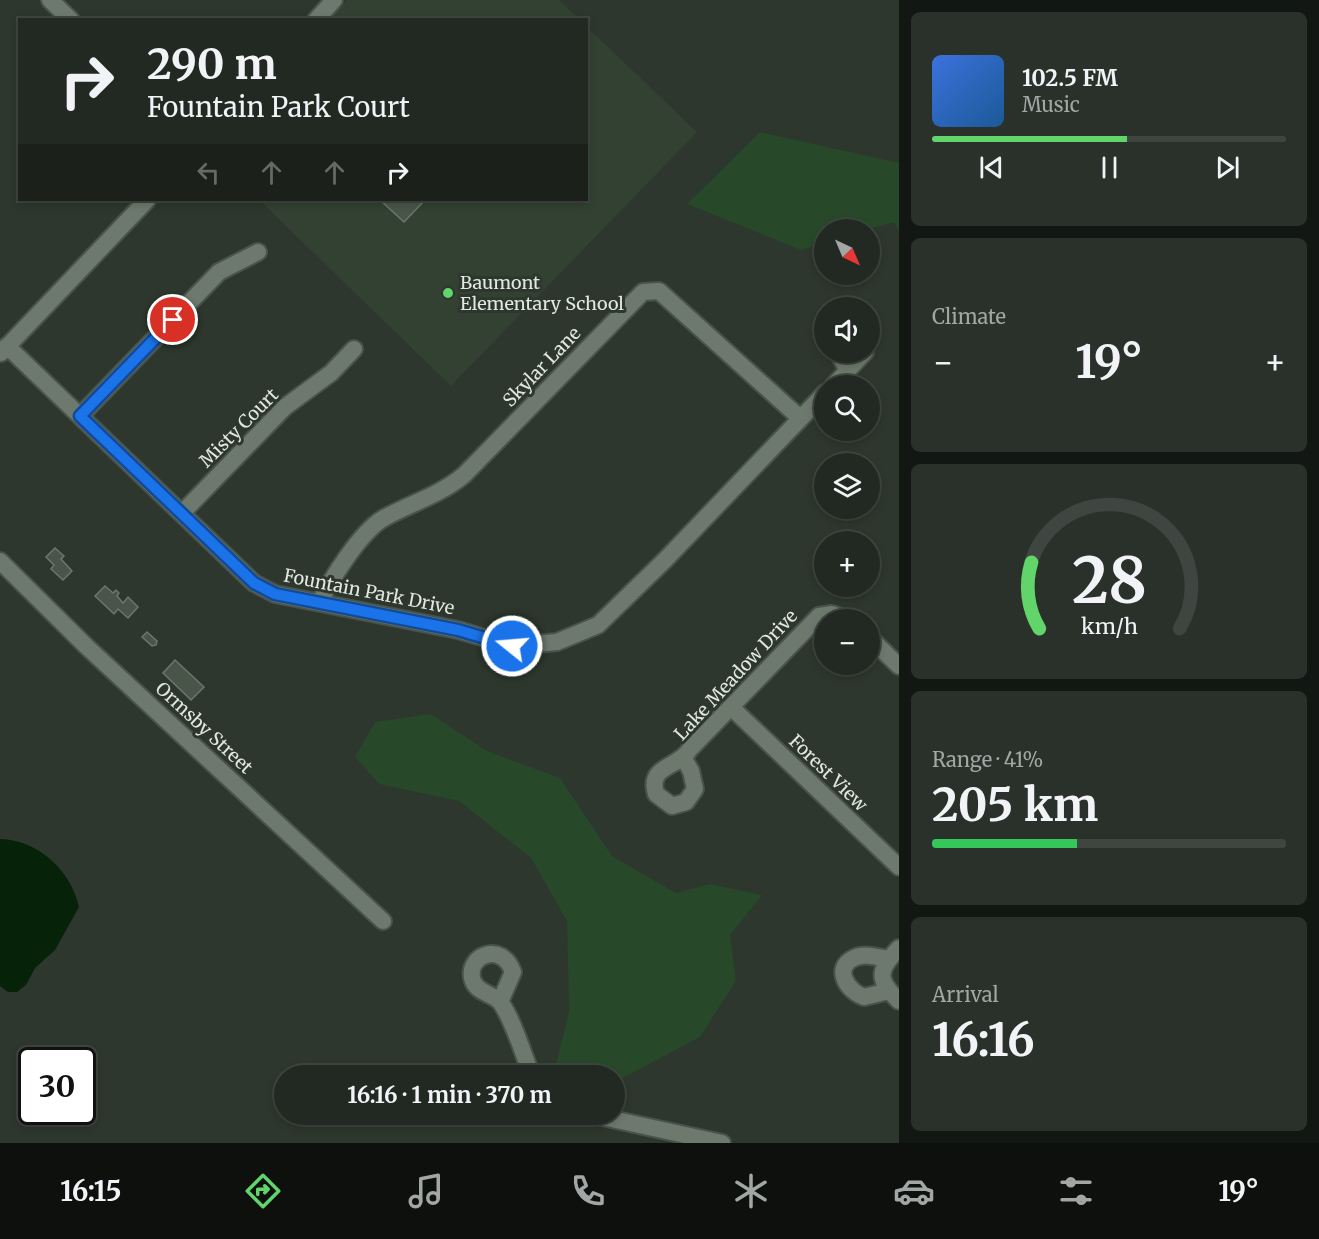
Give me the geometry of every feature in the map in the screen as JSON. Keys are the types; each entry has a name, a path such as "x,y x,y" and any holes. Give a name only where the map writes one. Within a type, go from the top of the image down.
{"street":[{"path":"50,0 69,18"},
{"path":"318,18 334,0"},
{"path":"3,350 146,201"},
{"path":"80,416 219,272 258,252"},
{"name":"Skylar Lane","path":"320,602 328,584 354,548 381,520 448,489 643,292 659,291 800,418"},
{"name":"Fountain Park Drive","path":"3,350 80,416 254,583 275,594 458,630 512,646 557,642 598,626 665,561 814,404"},
{"name":"Misty Court","path":"182,513 285,407 331,374 354,350"},
{"path":"844,363 848,371"},
{"path":"844,375 856,363"},
{"name":"Ormsby Street","path":"0,561 86,646 383,921"},
{"name":"Lake Meadow Drive","path":"684,759 690,749 814,621"},
{"path":"880,648 899,666"},
{"name":"Forest View","path":"731,706 899,867"},
{"path":"894,953 882,968 882,977 894,996"},
{"path":"894,953 866,955 852,959 845,967 843,978 848,988 864,997 894,996"},
{"path":"500,1002 527,1065"},
{"path":"625,1122 722,1143"}],"shaded area":[{"path":"347,0 559,0 578,18 329,18"},
{"name":"Baumont Elementary School","path":"588,28 697,132 451,386 260,201 588,201"},
{"path":"760,132 899,163 899,231 894,222 880,226 880,219 814,219 814,246 801,250 687,204"},
{"path":"431,714 487,751 560,778 612,856 676,893 710,884 762,895 730,935 736,981 700,1037 625,1077 625,1065 556,1065 569,1011 567,921 531,858 459,801 379,784 355,757 375,722"},
{"path":"0,839 28,845 51,860 69,881 79,907 55,950 35,968 26,985 17,992 8,992 0,986"}],"building":[{"path":"381,201 424,201 404,222"},
{"path":"55,548 64,556 61,559 72,571 63,580 51,569 54,565 46,557"},
{"path":"105,586 113,593 116,590 119,593 117,596 123,603 128,597 138,607 128,618 118,609 114,614 95,596"},
{"path":"147,632 157,641 156,645 152,646 142,637"},
{"path":"175,660 204,687 191,700 163,673"}],"place":[{"name":"Baumont Elementary School","path":"448,293"}],"route":[{"path":"173,320 80,416 254,583 275,594 458,630 512,646"}]}
